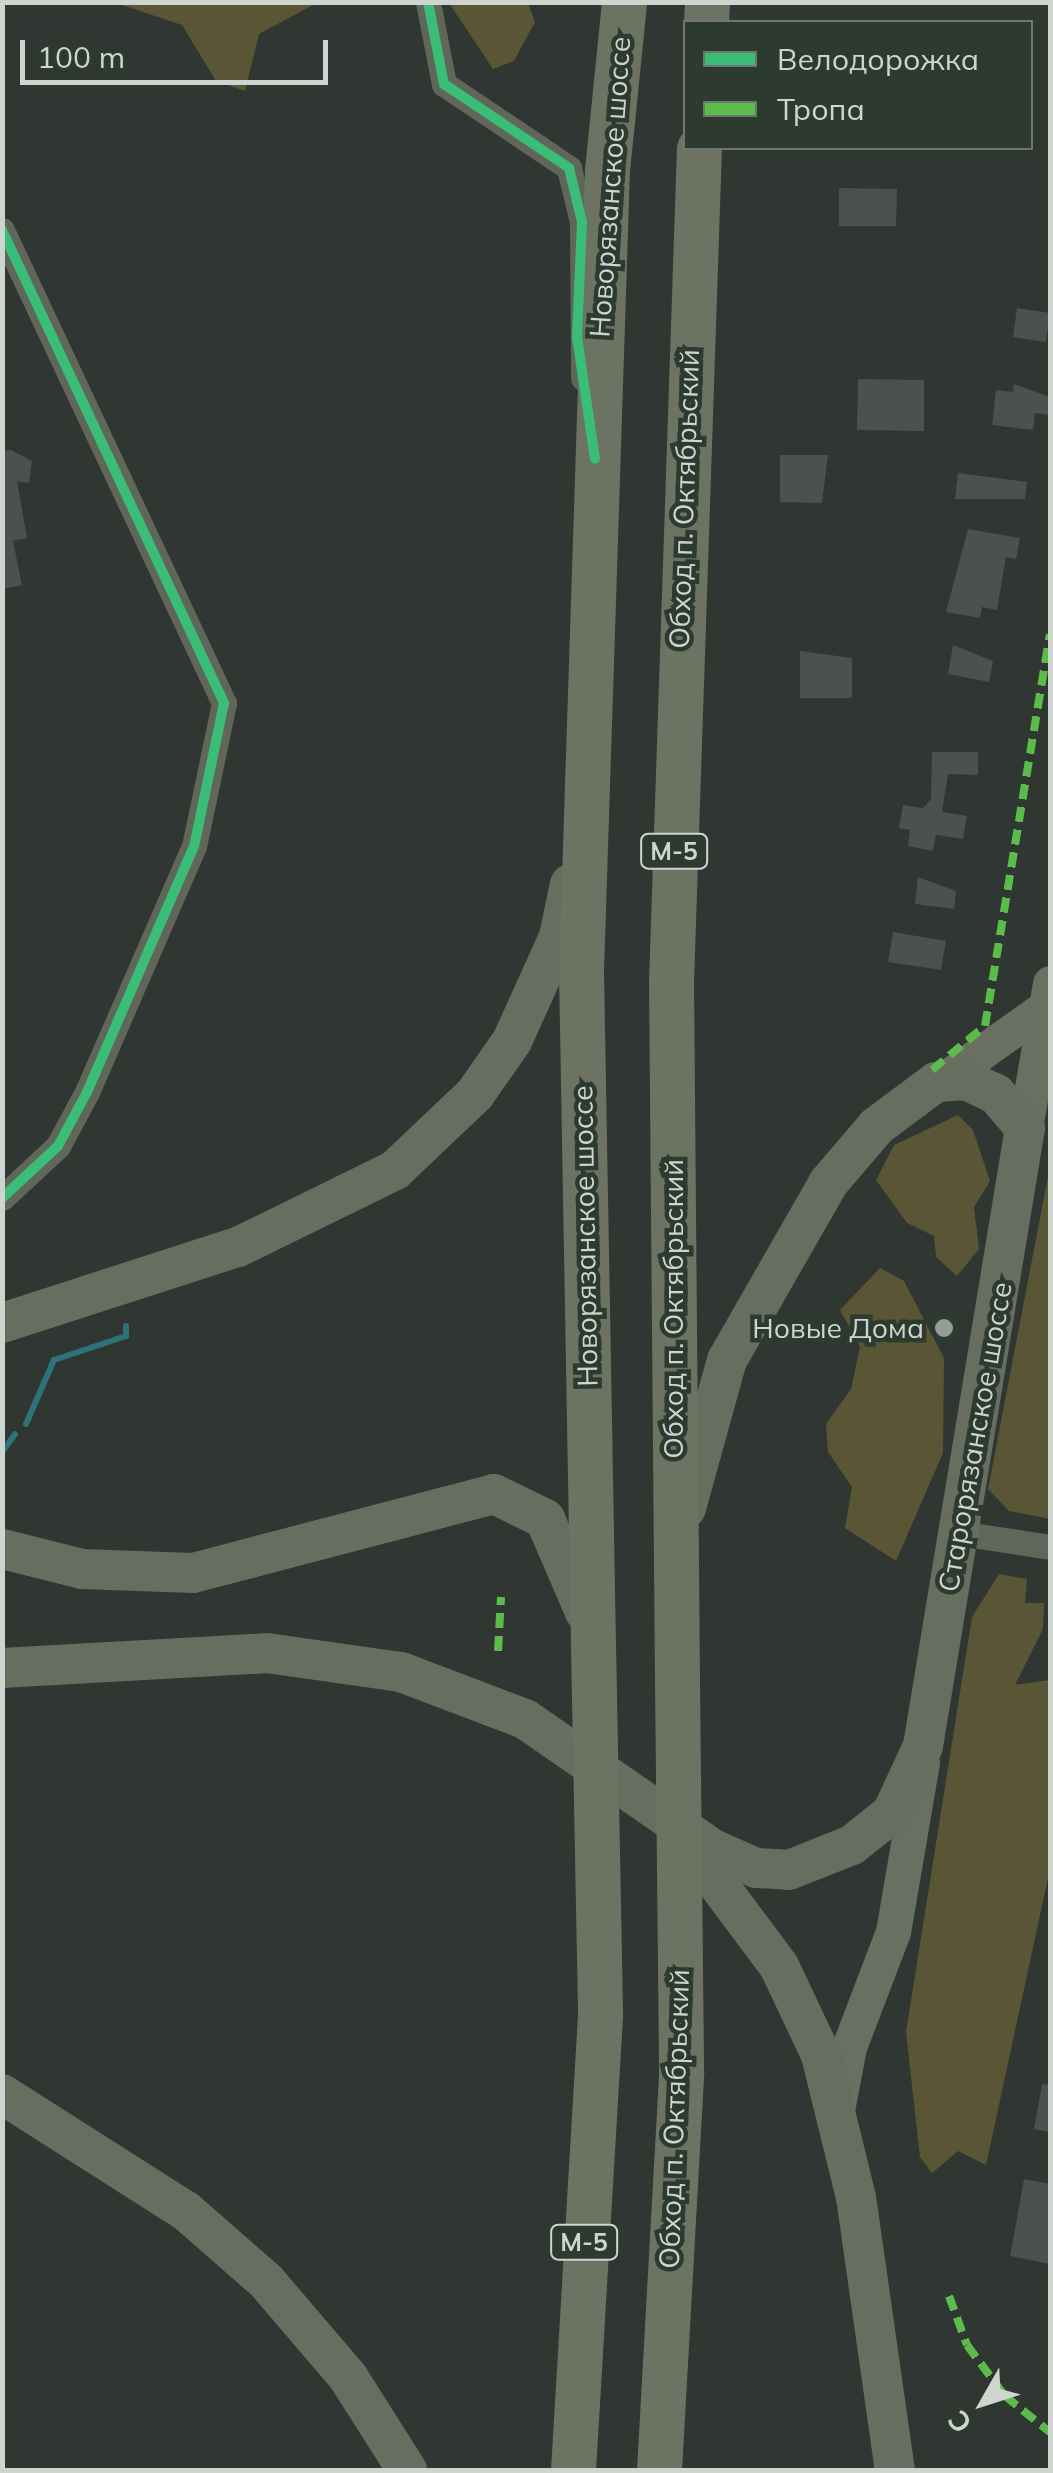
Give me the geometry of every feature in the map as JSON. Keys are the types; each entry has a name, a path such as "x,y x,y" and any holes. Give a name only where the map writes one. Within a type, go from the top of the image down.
{"highway":[{"name":"Новорязанское шоссе","path":"573,2470 600,2014 584,812 595,459 624,2"},
{"name":"Обход п. Октябрьский","path":"660,2470 681,2072 671,963 699,150"}],"main road":[{"path":"2,1323 341,1203 438,1134 476,1094 539,991 584,812"},
{"path":"676,1556 727,1360 793,1238 878,1126 1049,998"},
{"path":"1026,1128 1049,998"},
{"path":"947,1077 996,1094 1026,1128"},
{"name":"Старорязанское шоссе","path":"646,1802 735,1860 789,1870 876,1829 906,1794 924,1746 1026,1128"},
{"path":"2,1550 82,1569 193,1574 494,1494 544,1519 564,1547 593,1645"},
{"path":"2,1668 247,1653 401,1672 525,1718 646,1802 716,1877 779,1966 837,2110 896,2470"},
{"path":"837,2110 849,2047 893,1932 924,1746"},
{"path":"2,2094 186,2211 266,2281 348,2377 408,2470"}],"street":[{"path":"428,2 444,84 569,168 582,222 577,338 595,459"},
{"path":"2,230 224,702 194,846 87,1092 58,1146 2,1198"},
{"path":"959,1533 1050,1548"}],"shaded area":[{"path":"116,3 313,5 259,34 245,91 216,81 182,25"},
{"path":"449,3 528,3 535,22 514,61 493,69"},
{"path":"958,1115 973,1130 990,1181 974,1207 979,1249 957,1276 936,1257 934,1236 907,1223 876,1180 894,1145"},
{"path":"1050,1166 1050,1519 1009,1511 988,1489"},
{"path":"880,1268 904,1281 944,1358 943,1453 896,1561 845,1528 852,1487 828,1452 826,1424 851,1389 860,1347 840,1310"},
{"path":"999,1574 1027,1579 1025,1603 1044,1603 1043,1629 1015,1685 1050,1680 1050,1869 986,2165 958,2151 932,2173 920,2157 906,2032 972,1617"}],"building":[{"path":"839,188 897,189 896,226 839,226"},
{"path":"1017,308 1050,313 1046,342 1013,337"},
{"path":"858,379 924,380 924,431 857,430"},
{"path":"1014,384 1050,397 1050,415 1035,413 1033,430 992,425 996,390 1013,392"},
{"path":"11,450 32,461 29,483 17,481 27,538 13,541 22,585 2,589 2,451"},
{"path":"780,455 828,455 822,503 780,502"},
{"path":"958,473 1027,482 1025,499 955,499"},
{"path":"968,529 1020,538 1016,559 1006,557 997,610 982,607 980,618 946,612"},
{"path":"953,645 993,661 989,682 948,674"},
{"path":"800,651 852,658 852,698 800,698"},
{"path":"932,752 978,752 978,775 948,774 942,812 967,816 963,839 936,835 933,851 908,846 910,830 899,828 903,805 923,808 931,799"},
{"path":"918,877 956,891 954,909 915,904"},
{"path":"893,932 946,941 941,970 888,962"},
{"path":"1042,2084 1050,2085 1050,2132 1034,2129"},
{"path":"1024,2179 1050,2184 1050,2264 1010,2256"}],"waterway":[{"path":"26,1424 54,1360 126,1336 126,1326"},
{"path":"2,1452 15,1434"}],"marked path":[{"path":"932,1070 985,1026 1050,634"},
{"path":"498,1651 501,1597"},
{"path":"949,2296 967,2345 1005,2396 1050,2432"}],"cycle path":[{"path":"428,2 444,84 569,168 582,222 577,337 595,459"},
{"path":"2,230 224,703 194,846 87,1092 58,1146 2,1198"}],"place":[{"name":"Новые Дома","path":"944,1328"}]}
